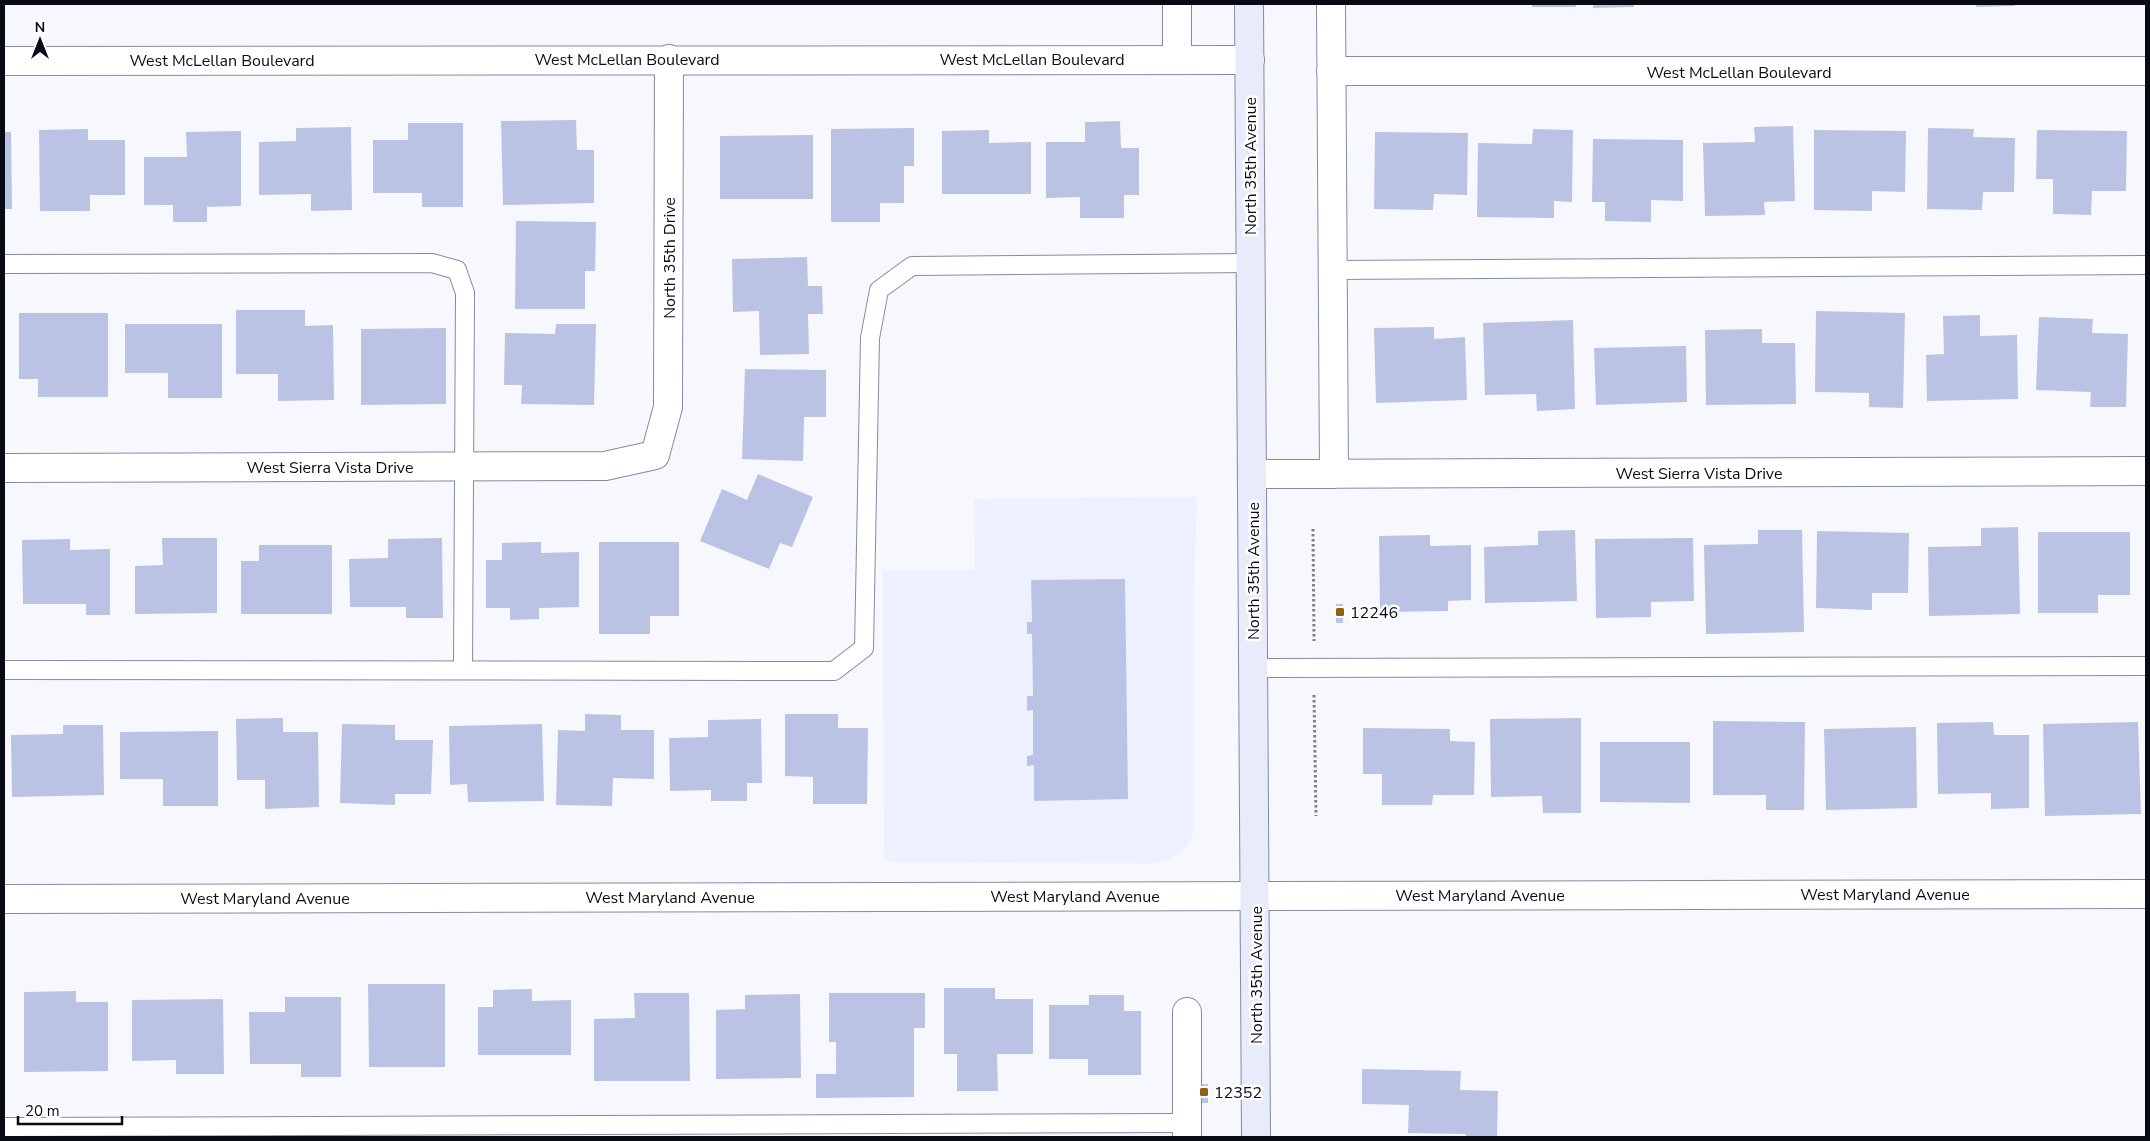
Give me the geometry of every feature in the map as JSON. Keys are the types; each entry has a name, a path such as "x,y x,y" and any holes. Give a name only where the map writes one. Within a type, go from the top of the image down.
{"main road":[{"name":"North 35th Avenue","path":"1249,4 1256,1137"}],"street":[{"path":"1177,4 1177,60"},
{"path":"1331,4 1334,474"},
{"name":"North 35th Drive","path":"655,455 668,406 669,59"},
{"name":"West McLellan Boulevard","path":"4,61 1250,60"},
{"name":"West McLellan Boulevard","path":"1331,71 2146,70"},
{"name":"West Sierra Vista Drive","path":"4,468 605,466 655,455"},
{"name":"West Sierra Vista Drive","path":"1252,474 2146,471"},
{"name":"West Maryland Avenue","path":"4,899 2146,894"},
{"path":"1187,1012 1187,1130"}],"lane":[{"path":"4,264 432,263 457,270 465,293 463,669"},
{"path":"4,670 463,669 834,671 864,648 870,338 878,290 912,266 1251,263"},
{"path":"1333,270 2146,265"},
{"path":"1254,668 2146,666"},
{"path":"4,1127 1187,1130"}],"shaded area":[{"path":"1197,497 1194,592 1194,818 1193,834 1186,847 1172,859 1154,863 884,862 883,570 975,570 974,499"}],"building":[{"path":"1532,4 1576,4 1576,7 1532,7"},
{"path":"1593,4 1634,4 1634,7 1593,8"},
{"path":"1976,4 2015,4 2015,6 1976,7"},
{"path":"576,120 577,150 594,150 594,203 503,205 501,121"},
{"path":"1120,121 1121,148 1139,148 1139,195 1124,195 1124,218 1080,218 1080,197 1046,198 1046,142 1085,142 1085,122"},
{"path":"408,123 463,123 463,207 422,207 422,193 373,193 373,140 408,140"},
{"path":"1793,126 1795,201 1764,202 1765,215 1705,216 1703,143 1755,142 1754,127"},
{"path":"351,127 352,210 311,211 311,194 259,195 259,142 296,141 296,128"},
{"path":"914,128 914,166 904,166 904,203 880,203 880,222 831,222 831,129"},
{"path":"1928,128 1974,129 1973,137 2015,138 2014,192 1983,192 1982,210 1927,209"},
{"path":"88,129 88,140 125,140 125,195 90,195 90,211 40,211 39,130"},
{"path":"1533,129 1573,130 1572,202 1554,201 1554,218 1477,217 1478,143 1532,144"},
{"path":"989,130 989,143 1031,142 1031,194 942,194 942,131"},
{"path":"1814,130 1906,131 1905,192 1872,191 1872,211 1814,210"},
{"path":"2037,130 2127,131 2126,191 2092,191 2091,215 2053,214 2053,179 2036,179"},
{"path":"241,131 241,206 207,207 207,222 173,222 173,205 144,205 144,157 187,157 186,132"},
{"path":"4,132 11,132 12,209 4,209"},
{"path":"1375,132 1468,133 1467,195 1434,194 1433,210 1374,209"},
{"path":"813,135 813,199 720,199 720,136"},
{"path":"1593,139 1683,140 1683,201 1651,200 1651,222 1605,221 1605,202 1592,202"},
{"path":"516,221 596,222 595,271 585,271 585,309 515,309"},
{"path":"807,257 808,286 822,286 823,314 808,314 809,354 760,355 759,311 733,312 732,259"},
{"path":"236,310 305,310 305,326 333,325 334,400 278,401 278,374 236,374"},
{"path":"1816,311 1905,313 1903,408 1869,407 1869,393 1815,392"},
{"path":"19,313 108,313 108,397 38,397 38,379 19,379"},
{"path":"1980,315 1980,336 2017,335 2018,399 1927,401 1926,355 1944,354 1943,316"},
{"path":"2039,317 2093,319 2092,333 2128,334 2126,407 2090,407 2091,392 2036,390"},
{"path":"1573,320 1575,409 1537,411 1536,394 1485,395 1483,323"},
{"path":"125,324 222,324 222,398 168,398 168,373 125,373"},
{"path":"556,324 596,324 594,405 521,404 522,385 504,385 505,333 555,334"},
{"path":"1434,327 1434,339 1465,337 1467,400 1376,403 1374,328"},
{"path":"446,328 446,404 361,405 361,329"},
{"path":"1762,329 1762,343 1795,343 1796,404 1706,405 1705,330"},
{"path":"1686,346 1687,402 1596,405 1594,348"},
{"path":"745,369 826,370 826,417 804,417 803,461 742,459"},
{"path":"758,474 813,497 792,547 780,543 769,569 700,541 722,489 747,500"},
{"path":"2018,527 2020,614 1929,616 1928,547 1981,546 1981,528"},
{"path":"1575,530 1577,601 1485,603 1484,547 1538,545 1538,531"},
{"path":"1758,530 1802,530 1804,632 1706,634 1704,545 1758,544"},
{"path":"1817,531 1909,533 1908,593 1872,593 1872,610 1816,608"},
{"path":"2038,532 2130,532 2130,595 2098,595 2098,613 2038,613"},
{"path":"1430,535 1430,546 1471,545 1471,600 1448,601 1448,611 1380,612 1379,536"},
{"path":"162,538 217,538 217,613 135,614 135,566 163,565"},
{"path":"442,538 443,618 406,618 406,607 350,607 349,559 388,558 388,539"},
{"path":"1693,538 1694,601 1651,602 1651,617 1596,618 1595,539"},
{"path":"70,539 70,550 110,549 110,615 86,615 86,604 23,604 22,540"},
{"path":"541,542 541,553 579,552 579,607 539,608 539,619 510,620 510,608 486,608 486,560 502,560 502,543"},
{"path":"599,542 679,542 679,616 650,616 650,634 599,634"},
{"path":"259,545 332,545 332,614 241,614 241,561 259,561"},
{"path":"1125,579 1128,799 1034,801 1034,765 1027,766 1027,756 1033,755 1033,710 1027,711 1027,696 1033,696 1032,634 1027,634 1027,622 1032,622 1031,580"},
{"path":"1336,604 1343,604 1343,623 1336,623"},
{"path":"585,714 621,715 621,730 654,730 654,779 613,778 612,806 556,805 558,730 585,731"},
{"path":"785,714 838,714 838,728 868,728 867,804 813,804 813,777 785,776"},
{"path":"283,718 283,732 318,732 319,807 265,809 265,780 237,780 236,719"},
{"path":"1581,718 1581,813 1543,813 1542,796 1491,797 1490,719"},
{"path":"761,719 762,783 747,783 747,801 711,801 711,790 670,791 669,738 708,737 708,720"},
{"path":"1713,721 1805,722 1804,810 1766,810 1766,795 1713,795"},
{"path":"1993,722 1994,735 2029,735 2029,808 1991,809 1991,793 1938,794 1937,723"},
{"path":"2138,722 2141,814 2045,816 2043,724"},
{"path":"342,724 395,725 395,740 433,740 431,794 395,794 395,805 340,803"},
{"path":"542,724 544,801 468,802 467,784 450,785 449,726"},
{"path":"63,725 103,725 104,795 12,797 11,735 63,734"},
{"path":"1916,727 1917,808 1826,810 1824,729"},
{"path":"1363,728 1450,729 1450,741 1475,742 1474,795 1433,795 1432,805 1382,805 1382,774 1363,774"},
{"path":"218,731 218,806 163,806 163,779 120,779 120,732"},
{"path":"1600,742 1690,742 1690,803 1600,802"},
{"path":"368,984 445,984 445,1067 369,1067"},
{"path":"944,988 995,988 995,999 1033,999 1033,1054 997,1054 998,1091 957,1091 957,1054 944,1054"},
{"path":"532,989 532,1001 571,1000 571,1055 478,1055 478,1007 493,1007 493,990"},
{"path":"76,991 76,1002 108,1002 108,1071 24,1072 24,992"},
{"path":"634,993 689,993 690,1081 594,1081 594,1019 635,1018"},
{"path":"829,993 925,993 925,1028 914,1028 914,1097 816,1098 816,1074 836,1074 836,1042 829,1042"},
{"path":"800,994 801,1078 716,1079 716,1010 745,1009 745,995"},
{"path":"1089,995 1124,995 1124,1011 1141,1011 1141,1075 1088,1075 1088,1059 1049,1059 1049,1005 1089,1005"},
{"path":"285,997 341,997 341,1077 301,1077 301,1064 250,1064 249,1012 285,1012"},
{"path":"223,999 224,1074 176,1074 176,1060 132,1061 132,1000"},
{"path":"1362,1069 1461,1071 1460,1090 1498,1091 1497,1137 1466,1137 1466,1134 1408,1133 1409,1105 1362,1104"},
{"path":"1200,1084 1208,1084 1208,1103 1200,1103"}],"place":[{"name":"12246","path":"1340,612"},
{"name":"12352","path":"1204,1092"}]}
